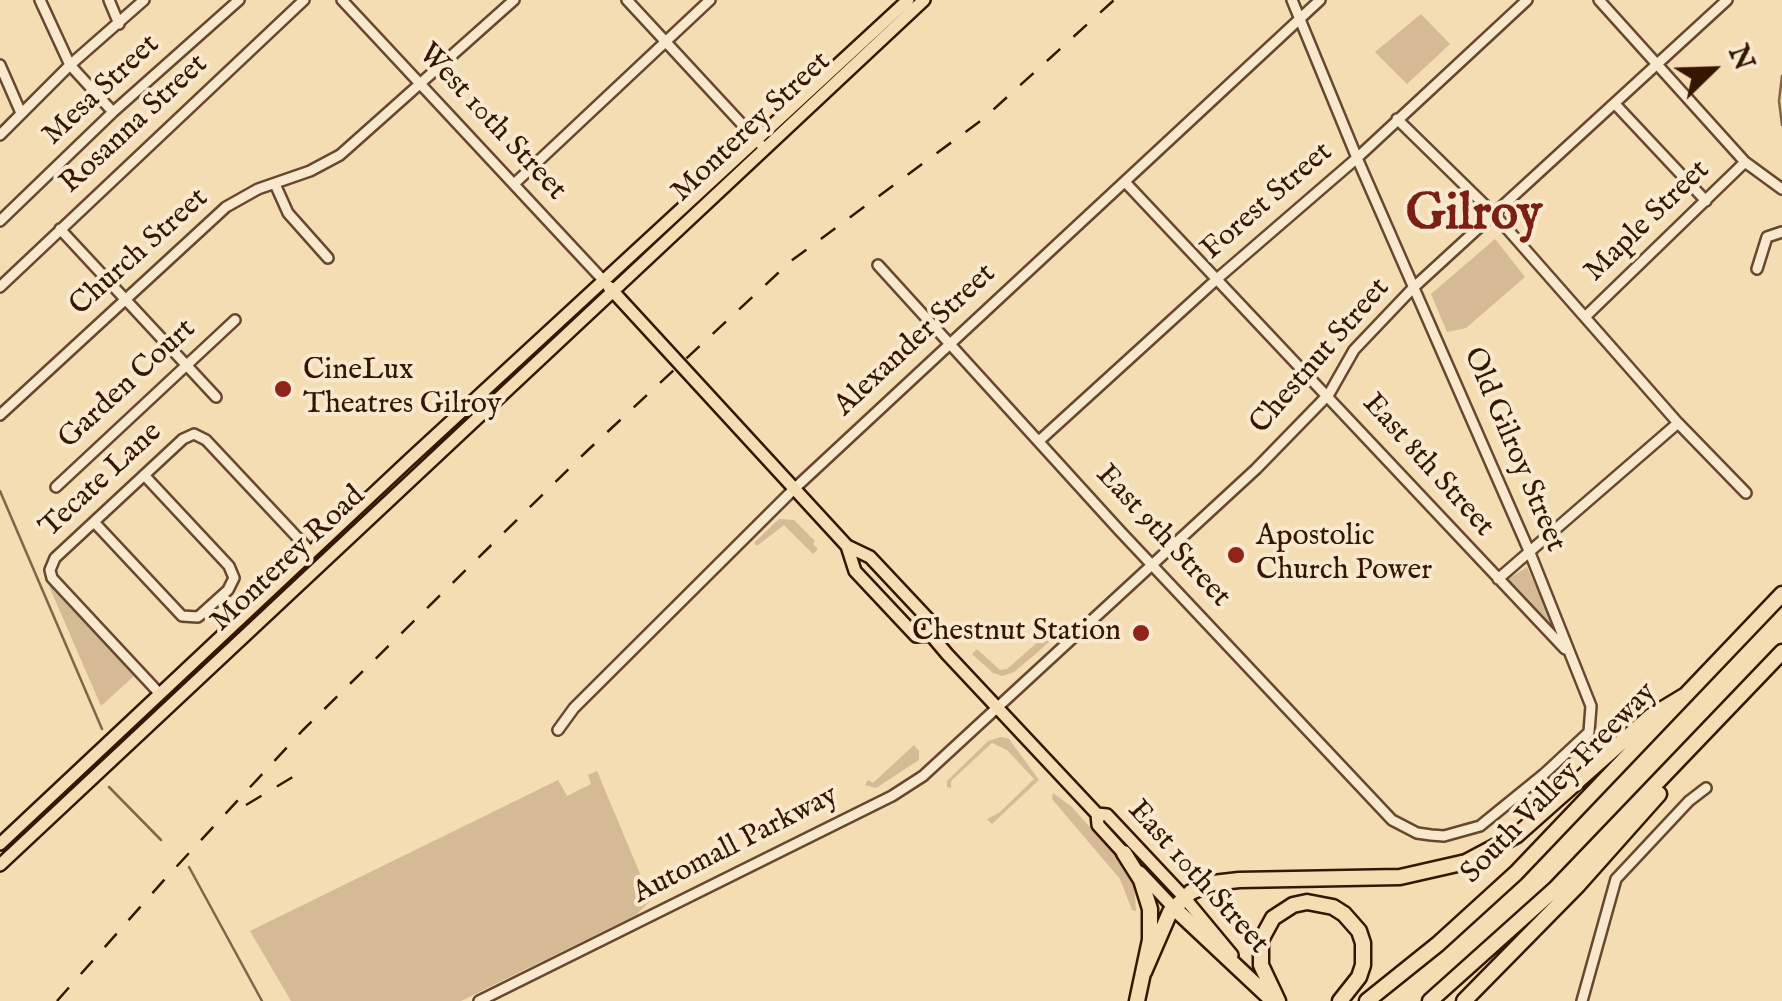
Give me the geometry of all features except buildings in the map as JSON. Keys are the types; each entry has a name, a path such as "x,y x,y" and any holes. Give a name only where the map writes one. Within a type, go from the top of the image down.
{"highway":[{"name":"South Valley Freeway","path":"1368,1001 1516,873 1782,594"},
{"path":"1438,1001 1580,864 1782,652"},
{"path":"1464,1001 1592,870 1782,652"},
{"path":"1137,1001 1158,933 1178,902 1202,887 1226,881 1400,877 1466,862 1505,843 1528,826 1651,716 1684,696"},
{"path":"1124,854 1140,880 1150,910 1144,972"},
{"name":"East 10th Street","path":"1178,902 1275,1001"},
{"path":"1275,1001 1260,965 1261,940 1272,918 1307,902 1333,907 1352,921 1359,932 1363,964 1354,987 1340,1001"},
{"path":"1430,1001 1504,937"}],"main road":[{"name":"Monterey Street","path":"613,292 760,144 912,2"},
{"name":"Monterey Street","path":"603,280 760,144"},
{"name":"East 10th Street","path":"603,280 847,546 870,558 932,622 930,635"},
{"name":"Monterey Road","path":"0,844 603,280"},
{"name":"Monterey Road","path":"0,865 613,292"},
{"name":"East 10th Street","path":"847,546 854,571 916,636 930,635"},
{"name":"East 10th Street","path":"930,635 1097,814 1098,824 1124,854 1178,902"},
{"name":"East 10th Street","path":"1097,814 1108,815 1178,902"}],"street":[{"path":"40,0 70,65 113,112"},
{"path":"109,0 119,24"},
{"path":"0,135 70,65 144,0"},
{"name":"Rosanna Street","path":"0,287 304,0"},
{"name":"West 10th Street","path":"342,0 603,280"},
{"name":"Church Street","path":"0,416 226,207 258,189 340,155 514,0"},
{"path":"627,0 760,144"},
{"path":"514,184 710,0"},
{"name":"Old Gilroy Street","path":"1292,0 1530,553 1591,706 1589,732 1480,826 1444,836 1417,834"},
{"name":"Alexander Street","path":"558,730 574,708 794,489 1320,0"},
{"name":"Forest Street","path":"1039,441 1357,158 1527,0"},
{"path":"1599,0 1746,162 1782,190"},
{"name":"Chestnut Street","path":"998,708 1256,469 1328,394 1354,350 1414,288 1726,0"},
{"name":"Mesa Street","path":"0,221 232,2"},
{"path":"0,65 22,113"},
{"path":"1615,104 1706,200"},
{"path":"1397,119 1495,215 1678,423 1746,493"},
{"name":"Maple Street","path":"1585,317 1746,162"},
{"name":"East 8th Street","path":"1125,182 1569,653"},
{"path":"276,184 288,214 328,258"},
{"path":"60,229 216,397"},
{"path":"1756,270 1767,236 1782,232"},
{"name":"East 9th Street","path":"878,265 1392,820 1417,834"},
{"name":"Garden Court","path":"56,487 235,320"},
{"path":"1498,579 1678,423"},
{"name":"Tecate Lane","path":"160,694 55,582 50,570 55,558 183,439 194,434 206,440 311,552"},
{"path":"94,522 182,616 198,616 214,602 230,586 232,569 144,475"},
{"name":"Automall Parkway","path":"478,1001 498,997 903,790 931,770 998,708"},
{"path":"1582,1001 1616,879 1689,800 1706,788"}],"shaded area":[{"path":"1421,14 1450,44 1407,84 1375,52"},
{"path":"1495,239 1525,277 1466,328 1447,332 1431,294"},
{"path":"374,499 379,503 152,713 173,688"},
{"path":"779,519 794,520 818,549 813,554 784,525 757,546 754,543"},
{"path":"1527,567 1559,638 1505,581"},
{"path":"49,586 134,676 101,706"},
{"path":"1047,634 1052,639 1014,672 1002,676 972,654 977,649 1000,670 1007,669"},
{"path":"1009,739 1039,780 992,824 987,819 999,813 1034,779 1007,750 992,743 951,781 951,788 947,781 988,741"},
{"path":"914,745 919,760 876,788 865,785 868,780 873,783"},
{"path":"597,771 651,900 636,915 461,1001 291,1001 250,931 558,780 567,796 591,784 588,775"},
{"path":"1053,793 1071,806 1120,861 1134,884 1136,911 1132,910 1120,879 1052,799"}],"waterway":[{"path":"1782,76 1782,125"},
{"path":"0,491 102,729"},
{"path":"109,787 161,840"},
{"path":"189,867 262,1001"}],"railway":[{"path":"57,1001 303,730 588,450 791,261 983,119 1114,0"},
{"path":"246,805 301,772"}],"place":[{"name":"CineLux Theatres Gilroy","path":"283,389"},
{"name":"Apostolic Church Power","path":"1236,555"},
{"name":"Chestnut Station","path":"1141,633"}],"district":[{"name":"Gilroy","path":"1474,218"}]}
